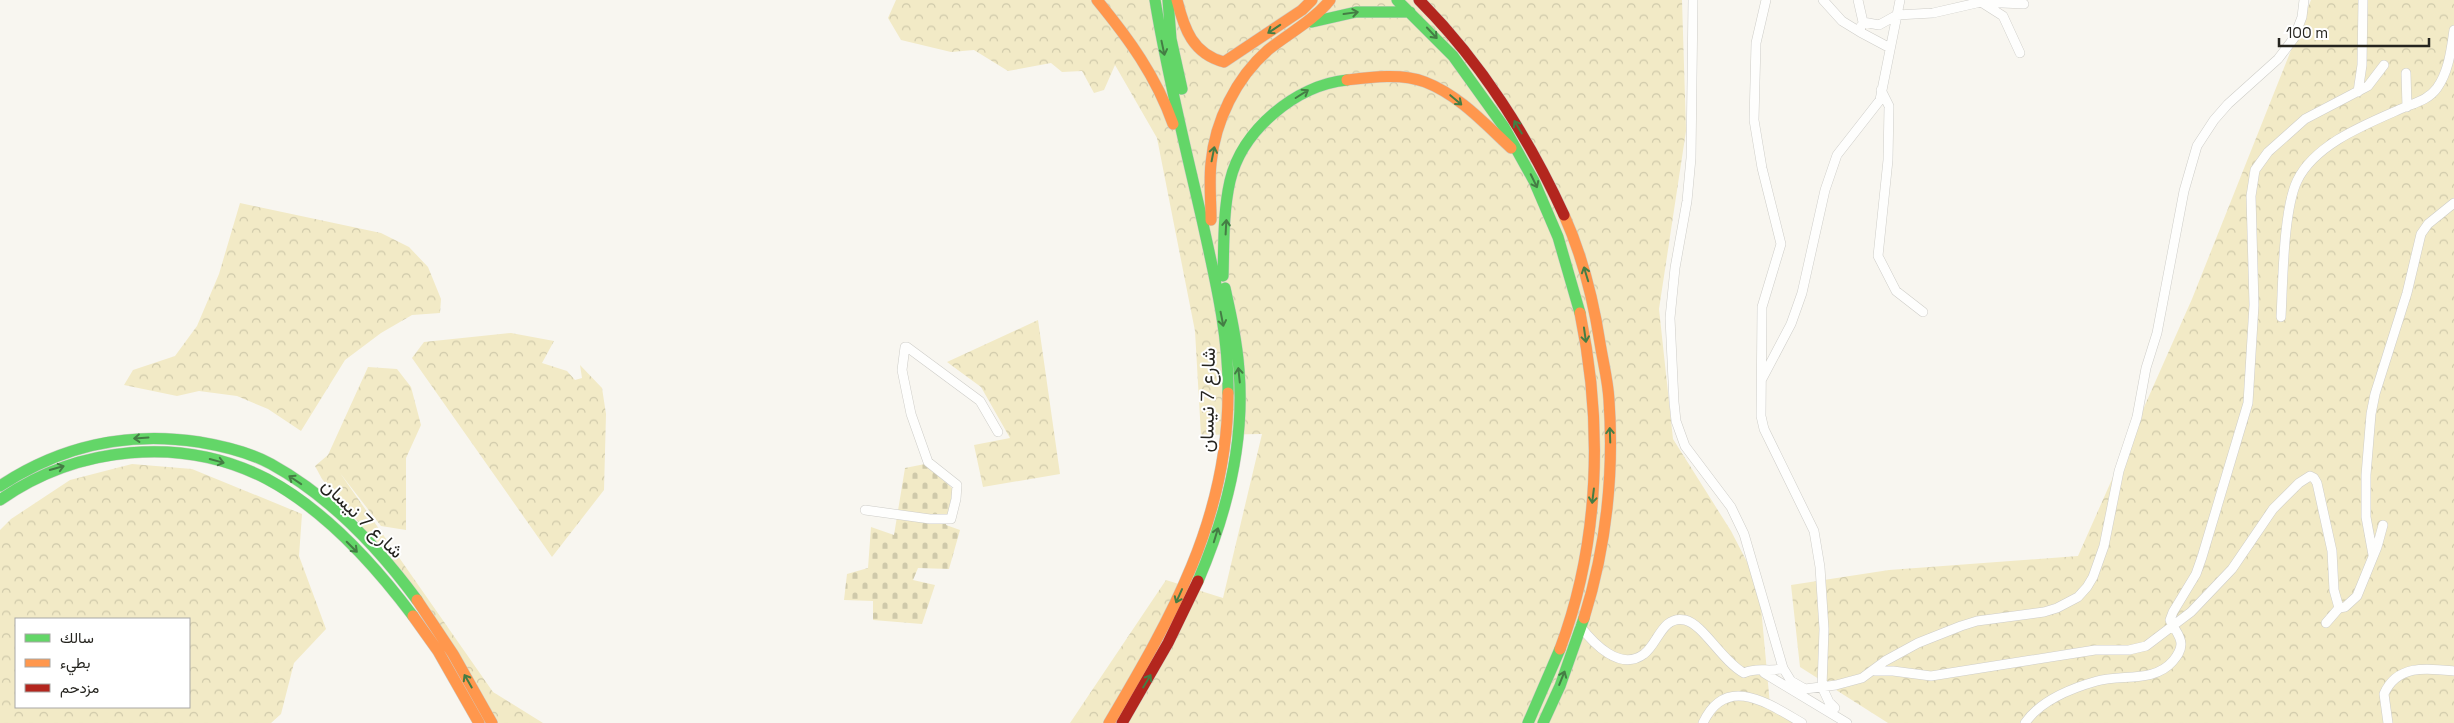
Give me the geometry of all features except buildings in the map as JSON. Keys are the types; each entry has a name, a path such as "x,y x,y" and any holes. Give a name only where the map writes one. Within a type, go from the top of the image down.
{"main road":[{"path":"1097,0 1146,62 1159,85 1177,139 1188,153"},
{"name":"شارع 7 نيسان","path":"1109,723 1161,635 1185,584 1205,536 1220,483 1226,451 1228,385 1226,341 1188,153 1162,44 1155,0"},
{"name":"شارع 7 نيسان","path":"1122,723 1175,632 1215,539 1231,486 1237,452 1240,384 1236,338 1171,39 1168,0"},
{"path":"1177,0 1180,17 1191,42 1200,53 1211,60 1224,62 1302,10 1312,0"},
{"path":"1211,220 1212,161 1218,128 1228,104 1241,82 1261,56 1317,14 1330,0"},
{"path":"1397,0 1454,57 1503,125 1522,157 1544,202 1567,264 1584,323 1596,404 1596,478 1589,531 1576,596 1552,670 1528,723"},
{"path":"1419,0 1437,17 1512,117 1533,152 1578,249 1589,286 1608,398 1610,450 1608,487 1602,536 1580,626 1569,662 1543,723"},
{"path":"1304,24 1356,12 1410,12"},
{"path":"1223,276 1228,186 1234,166 1251,140 1270,118 1313,88 1336,81 1360,79 1389,78 1422,81 1448,93 1522,157"},
{"name":"شارع 7 نيسان","path":"0,486 20,471 48,458 106,440 159,437 193,442 247,454 270,463 322,498 383,559 447,644 492,723"},
{"name":"شارع 7 نيسان","path":"0,500 26,481 52,469 108,454 160,451 198,456 242,467 274,484 319,516 372,567 409,610 437,650 479,723"}],"street":[{"path":"1694,0 1691,158 1687,201 1675,268 1670,318 1676,421 1686,446 1731,507 1744,534 1783,668 1791,681 1805,690 1862,678 1885,661 1918,643 1961,626 1977,621 2044,612 2057,608 2078,597 2087,587 2102,554 2119,471 2137,417 2146,368 2157,334 2184,191 2197,146 2214,120 2228,104 2278,59 2290,44 2300,26 2304,0"},
{"path":"1766,0 1756,43 1754,120 1762,168 1781,244 1762,307 1760,407 1764,429 1809,517 1817,547 1824,629 1822,687 1829,702 1835,708"},
{"path":"1823,0 1842,21 1890,48"},
{"path":"1858,0 1863,22 1860,32"},
{"path":"1762,380 1791,324 1802,293 1825,190 1836,155 1880,100 1900,0"},
{"path":"2358,92 2362,64 2363,0"},
{"path":"1863,22 1879,25 1897,15 1933,13 1981,2 2024,4"},
{"path":"1981,2 2003,16 2020,53"},
{"path":"2280,318 2290,205 2297,182 2316,159 2345,135 2429,97 2442,80 2450,54 2454,30"},
{"path":"2025,723 2034,711 2044,704 2076,688 2110,679 2149,676 2168,667 2180,651 2180,635 2170,620 2196,574 2248,404 2254,305 2251,196 2255,170 2268,152 2305,119 2332,103 2358,92 2374,80 2384,65"},
{"path":"2406,72 2407,106"},
{"path":"1881,90 1889,106 1888,160 1878,256 1896,291 1923,312"},
{"path":"2373,555 2366,517 2366,475 2371,414 2375,394 2407,293 2421,234 2428,224 2454,202"},
{"path":"865,510 930,519 951,519 957,485 928,462 911,414 902,370 906,347 980,401 998,432"},
{"path":"1875,670 1931,676 2095,650 2139,649 2173,627 2232,569 2273,509 2299,483 2310,476 2317,483 2329,536 2334,590 2339,608"},
{"path":"2326,623 2339,608 2345,607 2358,596 2383,525"},
{"path":"1580,626 1602,649 1621,659 1631,660 1645,654 1669,622 1682,619 1689,621 1701,630 1721,655 1736,669 1744,673 1755,668 1774,671 1783,668"},
{"path":"1755,668 1847,723"},
{"path":"2388,723 2384,694 2396,678 2418,668 2454,671"},
{"path":"1703,723 1717,703 1725,698 1740,695 1758,698 1802,723"}],"green space":[{"path":"896,0 1682,0 1686,131 1659,309 1673,439 1731,531 1759,585 1770,705 1801,723 1070,723 1166,580 1223,598 1262,434 1201,435 1195,331 1157,138 1115,65 1104,90 1094,93 1082,71 1062,72 1051,63 1008,71 974,50 951,52 901,40 888,18"},
{"path":"2311,0 2454,0 2454,723 1888,723 1800,667 1791,585 1889,570 2078,556 2192,299"},
{"path":"240,203 381,233 409,247 428,267 441,299 440,313 412,315 381,333 345,360 301,431 268,409 237,396 199,391 177,396 124,385 133,370 175,356 197,326 219,274"},
{"path":"1038,320 1060,474 983,487 974,445 1010,438 981,387 947,362"},
{"path":"511,333 554,341 542,363 567,371 575,380 582,378 580,365 602,388 606,414 604,490 552,557 412,358 424,342"},
{"path":"368,367 397,369 411,387 421,425 406,458 406,530 381,526 340,473 493,692 543,723 495,723 366,531 322,479 315,466 328,455"},
{"path":"132,464 192,469 302,514 299,556 326,629 294,663 281,714 271,723 0,723 0,530 11,519 70,480"},
{"path":"925,464 953,489 946,525 960,530 949,569 918,568 913,580 935,585 922,624 873,620 873,601 844,600 847,574 868,568 871,527 894,535 905,468"}],"traffic: fast":[{"path":"1155,0 1171,84 1203,224 1224,329 1228,393"},
{"path":"1168,0 1171,39 1182,89"},
{"path":"1397,0 1453,56 1504,127 1534,181 1558,237 1580,313"},
{"path":"1312,22 1356,12 1410,12"},
{"path":"1223,276 1224,228 1230,181 1236,162 1246,144 1274,113 1291,101 1309,91 1347,80"},
{"path":"1198,581 1225,505 1236,451 1239,424 1238,360 1234,329 1225,288"},
{"path":"0,486 46,461 95,445 121,441 173,439 217,445 236,450 271,464 313,491 369,542 417,600"},
{"path":"0,500 30,482 62,468 96,458 130,453 165,452 200,456 234,465 267,479 309,506 328,522 365,558 413,616"},
{"path":"1543,723 1560,686 1584,618"},
{"path":"1528,723 1560,649"}],"traffic: slow":[{"path":"1097,0 1141,59 1166,106 1173,124"},
{"path":"1177,0 1183,21 1197,47 1213,58 1224,62 1302,10 1312,0"},
{"path":"1211,220 1210,177 1213,147 1222,116 1229,101 1246,74 1257,61 1268,50 1316,14 1330,0"},
{"path":"1347,80 1376,77 1406,77 1425,82 1460,102 1511,148"},
{"path":"1564,215 1577,246 1591,294 1607,379 1609,400 1610,455 1607,510 1598,565 1584,618"},
{"path":"1560,649 1583,567 1594,483 1592,397 1580,313"},
{"path":"1109,723 1174,606 1192,566 1207,525 1218,483 1225,439 1228,393"},
{"path":"417,600 453,654 492,723"},
{"path":"413,616 438,651 479,723"}],"traffic: jam":[{"path":"1419,0 1462,48 1501,102 1519,129 1564,215"},
{"path":"1122,723 1168,643 1198,581"}]}
